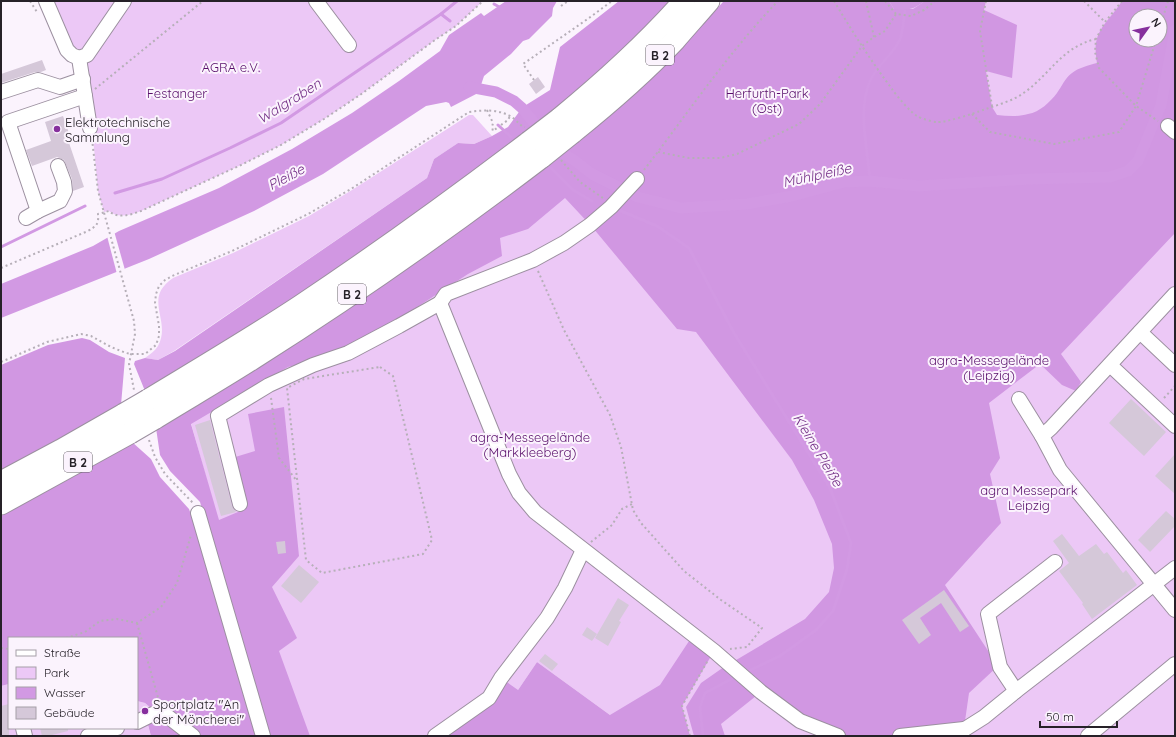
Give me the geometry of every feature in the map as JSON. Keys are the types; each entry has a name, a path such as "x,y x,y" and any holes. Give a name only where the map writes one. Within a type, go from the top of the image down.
{"highway":[{"name":"B 2","path":"566,126 590,94 627,60 684,1"},
{"name":"B 2","path":"1,504 127,423 256,357 349,296 454,223 539,146 566,126 606,105 674,41 709,1"},
{"name":"B 2","path":"1,482 61,450 127,423"}],"street":[{"path":"46,1 67,50 72,55 80,58 87,55 124,1"},
{"path":"316,1 349,45"},
{"path":"80,58 90,128"},
{"path":"1,92 38,80 60,87 82,79"},
{"path":"38,211 8,122 85,96"},
{"path":"26,218 60,201 65,191 64,182 58,166"},
{"path":"240,504 218,416 269,385 313,365 348,353 440,303 446,294 533,260 590,225 615,204 635,181"},
{"path":"1042,436 1175,294"},
{"path":"440,303 509,474 519,493 535,512 719,656 761,692 800,721 835,736"},
{"path":"1140,332 1175,365"},
{"path":"1110,365 1175,426"},
{"path":"1019,399 1042,436 1060,470 1175,610"},
{"path":"198,513 263,736"},
{"path":"435,736 489,698 501,678 547,618 565,588 583,550"},
{"path":"1016,691 1000,667 988,614 1055,562"},
{"path":"900,736 959,732 984,717 1175,568"},
{"path":"1088,736 1175,664"},
{"path":"138,722 153,714 162,712 193,736"},
{"path":"88,736 113,729"}],"path":[{"path":"85,96 203,1"},
{"path":"1,268 88,232 96,226 98,214 109,211 116,215 127,216 141,211 281,145 360,95 456,26 483,1"},
{"path":"561,6 568,1"},
{"path":"534,80 523,64 612,1"},
{"path":"635,181 694,102 751,31 778,1"},
{"path":"834,1 882,76 900,99 916,116 938,123 972,114 1015,98 1024,93 1062,56 1077,45 1096,39"},
{"path":"866,1 874,37"},
{"path":"885,1 896,14 911,16 924,10 935,1"},
{"path":"986,1 980,31 992,106"},
{"path":"1084,1 1106,22"},
{"path":"1122,1 1106,22 1096,39 1095,52 1098,68 1136,106 1154,119"},
{"path":"658,152 689,158 720,158 737,154 799,124 820,104 862,46 885,31 896,14"},
{"path":"972,114 990,132 1054,144 1118,132 1136,106 1154,48"},
{"path":"487,110 493,123 493,131 497,128"},
{"path":"1,362 47,342 81,334 91,336 126,353 145,354 156,345 159,336 159,326 155,303 159,286 165,280 232,251 308,214 351,189 469,112 487,110 498,111 510,116 522,126 539,146 562,163 580,182 615,204"},
{"path":"501,125 508,120 510,116"},
{"path":"90,128 94,148 98,191 125,289"},
{"path":"533,260 564,330 610,415 621,447 633,510 641,523 684,571 721,600 762,628 747,647 719,656 682,706 690,736"},
{"path":"269,385 279,458 297,482 306,560 322,573 423,554 432,540 393,376 380,367 304,379 287,388 297,482"},
{"path":"1155,407 1175,386"},
{"path":"583,550 612,525 622,509 632,504"},
{"path":"69,637 84,632 100,621 117,619 137,623 161,607 177,583 192,534"},
{"path":"137,623 162,712"}],"green space":[{"name":"Festanger","path":"46,1 483,1 456,26 360,95 281,145 141,211 120,216 109,211 104,212 98,191 94,148 80,58"},
{"path":"619,1 673,1 614,59 507,149 332,274 253,325 145,391 134,364 135,361 145,358 158,360 175,351 427,178 434,159 458,143 474,144 508,127 526,105 550,90 560,47"},
{"path":"724,1 1175,1 1175,736 652,736 610,715 537,662 518,690 435,736 286,736 218,520 187,409 587,134 661,69"},
{"path":"724,1 889,1 894,9 913,9 925,1 986,1 984,10 1017,25 1012,78 986,71 992,107 997,115 1020,116 1037,111 1044,106 1057,93 1067,77 1074,71 1097,63 1096,43 1098,35 1105,23 1122,1 1175,1 1175,233 1061,354 1081,382 1076,391 1062,385 1040,364 989,403 1000,458 990,474 1001,523 945,585 998,666 969,693 964,728 900,736 838,736 761,692 721,724 725,736 694,736 686,707 701,683 721,669 805,619 829,592 834,568 832,544 814,500 792,460 696,332 677,329 593,228 565,198 528,229 500,238 502,256 468,274 391,324 341,353 288,367 191,424 219,520 245,509 232,458 255,451 248,414 284,407 299,556 272,587 297,638 279,651 310,736 268,736 200,502 170,471 160,455 156,428 587,134 661,69"},
{"path":"469,115 473,115 492,136 474,144 458,143 434,159 427,178 174,351 158,360 145,358 158,346 162,327 158,302 164,286 173,278 233,253 309,216"},
{"path":"82,338 90,340 109,352 125,358 121,405 1,472 1,365 48,345"},
{"path":"132,442 151,459 160,477 189,509 198,534 257,736 200,736 168,711 152,709 145,703 138,701 138,637 8,637 8,684 1,686 1,516 71,474"},
{"path":"693,635 714,651 682,706 690,736 435,736 489,698 501,678 518,690 537,662 610,715 660,685"},
{"name":"Sportplatz \"An der Möncherei\"","path":"8,684 8,729 138,729 138,701 145,703 152,709 146,718 151,736 1,736 1,686"},
{"path":"153,714 193,736 151,736 147,721"}],"water":[{"name":"Pleiße","path":"506,1 557,1 553,8 552,16 529,39 523,41 511,54 484,76 481,85 484,86 483,93 480,92 451,107 449,103 446,102 426,106 323,174 254,211 149,259 1,318 1,284 93,246 119,231 219,188 292,149 352,113 399,81 440,51 449,35 481,13 484,16"},
{"path":"889,1 925,1 914,8 903,10 894,9"}],"pier":[{"path":"114,231 125,270 117,274 107,236"}],"building":[{"path":"42,60 46,70 1,83 1,74"},
{"path":"538,77 545,87 536,94 529,84"},
{"path":"63,116 70,136 67,137 84,187 73,191 72,179 64,160 57,157 32,166 26,150 51,141 45,122"},
{"path":"1131,399 1166,432 1144,456 1109,423"},
{"path":"210,420 232,506 236,512 221,516 195,425"},
{"path":"1175,454 1175,494 1155,476"},
{"path":"1166,511 1175,519 1175,526 1150,552 1138,540"},
{"path":"1062,534 1079,556 1096,544 1104,554 1107,552 1123,573 1126,570 1137,585 1092,619 1082,604 1083,603 1059,571 1069,563 1053,541"},
{"path":"285,541 286,553 278,554 276,542"},
{"path":"299,565 319,582 301,603 281,586"},
{"path":"944,590 969,626 960,632 941,603 920,618 931,635 919,644 902,620"},
{"path":"618,598 629,605 619,621 621,622 608,646 595,638"},
{"path":"587,627 597,634 592,641 582,635"},
{"path":"545,654 558,664 552,671 539,661"},
{"path":"8,704 9,736 1,736 1,706"},
{"path":"40,729 68,729 68,731 42,736"}],"waterway":[{"name":"Walgraben","path":"441,14 457,1"},
{"path":"494,4 501,8"},
{"path":"870,181 864,130 864,105 866,93 873,75 896,46 901,37 905,11"},
{"name":"Walgraben","path":"115,193 162,179 281,123 441,14 450,21"},
{"name":"Mühlpleiße","path":"469,87 496,92 514,101 562,153 592,174 638,197 681,208 747,204 792,196 844,182 870,181 918,186 1030,179 1110,177 1128,171 1138,161 1161,105 1175,30"},
{"name":"Kleine Pleiße","path":"498,125 511,137"},
{"name":"Kleine Pleiße","path":"551,168 573,190 592,201"},
{"name":"Walgraben","path":"1,247 85,206"},
{"name":"Kleine Pleiße","path":"621,211 657,226 689,248 734,333 830,488 851,543 847,569 833,611 816,630 780,656 744,673"},
{"name":"Kleine Pleiße","path":"703,736 700,707 705,693 737,676"}],"place":[{"name":"Elektrotechnische Sammlung","path":"57,129"},
{"name":"Sportplatz \"An der Möncherei\"","path":"145,711"}],"park label":[{"name":"AGRA e.V.","path":"231,67"},
{"name":"Herfurth-Park (Ost)","path":"767,100"},
{"name":"agra-Messegelände (Leipzig)","path":"989,368"},
{"name":"agra-Messegelände (Markkleeberg)","path":"530,444"},
{"name":"agra Messepark Leipzig","path":"1029,498"}]}
